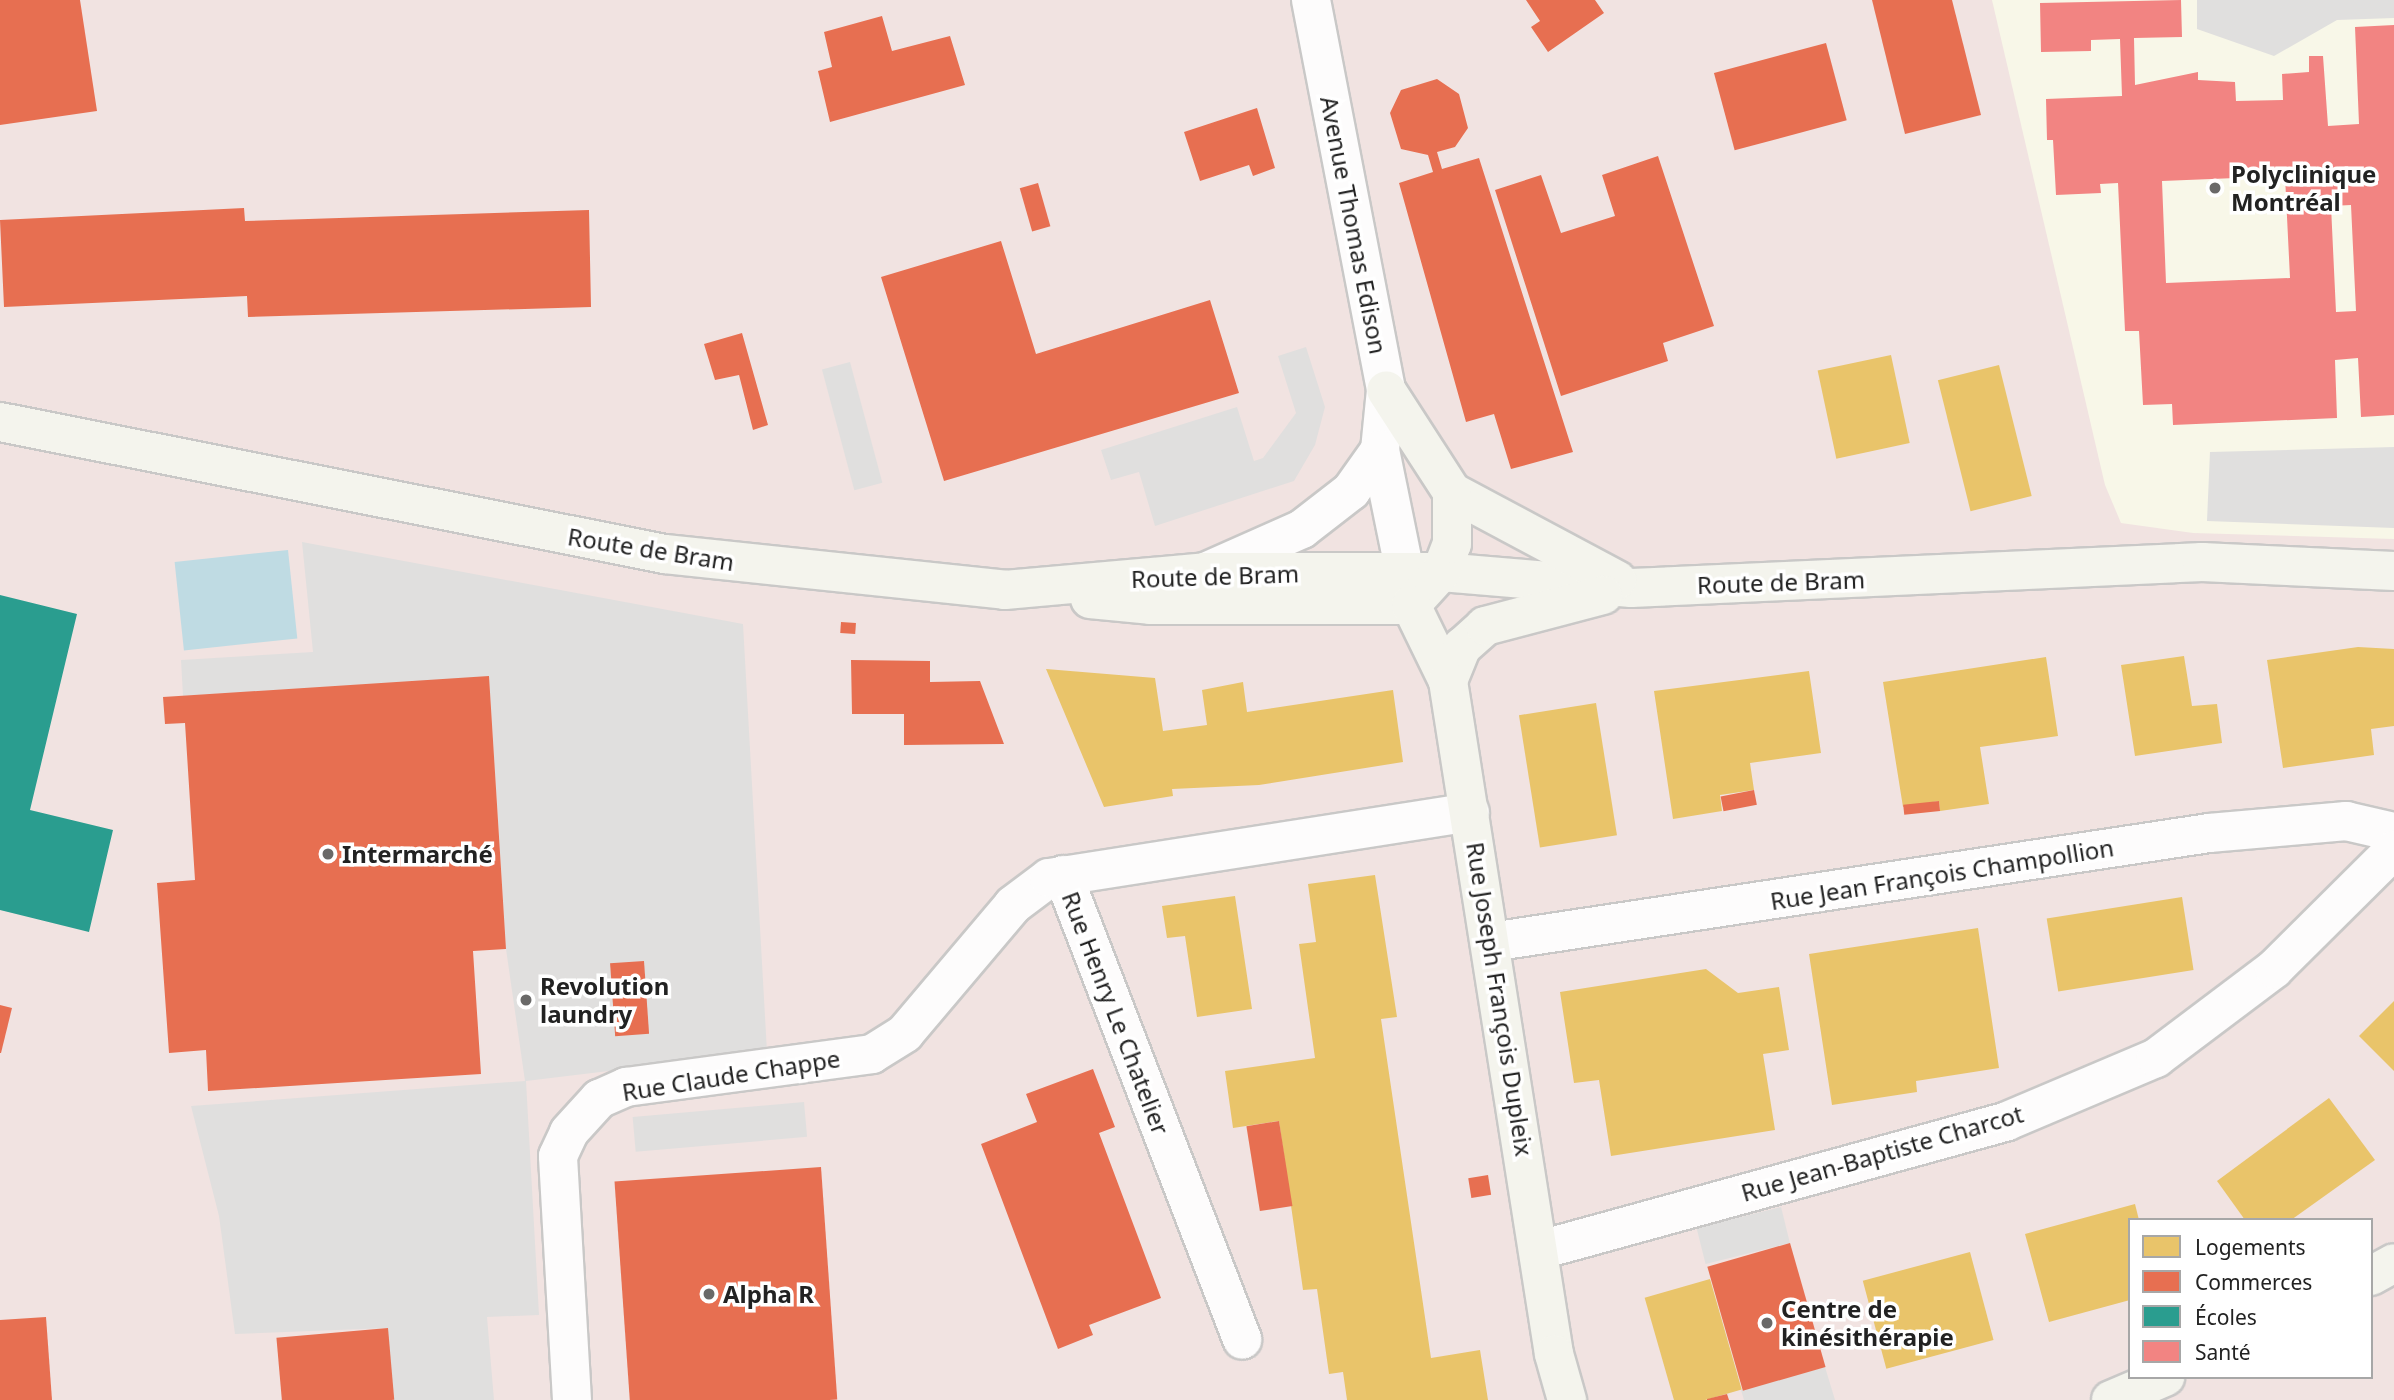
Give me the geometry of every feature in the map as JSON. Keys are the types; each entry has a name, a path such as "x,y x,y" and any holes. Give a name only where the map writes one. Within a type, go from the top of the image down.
{"main road":[{"path":"1386,390 1452,492 1631,587"},
{"name":"Route de Bram","path":"0,422 47,435 665,554 1005,590 1205,572 1419,583 1631,587 2203,562 2394,571"},
{"name":"Route de Bram","path":"0,445 47,435"},
{"path":"1005,590 1150,606 1419,583 1452,544 1452,492"},
{"name":"Rue Joseph François Dupleix","path":"1419,583 1448,681 1540,1250 1567,1400"},
{"path":"1448,681 1461,647 1485,626 1631,587"},
{"path":"2373,1275 2394,1264"},
{"path":"2111,1400 2160,1379"}],"street":[{"name":"Avenue Thomas Edison","path":"1311,0 1386,390 1380,450 1419,583"},
{"name":"Avenue Thomas Edison","path":"1205,572 1302,529 1351,491 1380,450"},
{"name":"Rue Henry Le Chatelier","path":"1242,1340 1063,875 1470,812"},
{"name":"Rue Jean François Champollion","path":"1490,942 2209,833 2346,821 2394,832"},
{"name":"Rue Jean-Baptiste Charcot","path":"1540,1250 2007,1121 2156,1058 2274,969 2394,850"},
{"name":"Rue Claude Chappe","path":"572,1400 558,1156 582,1115 626,1087 872,1054 905,1033 1033,886 1063,875"}],"shaded area":[{"path":"0,0 2394,0 2394,1400 0,1400"},
{"name":"Polyclinique Montréal","path":"1992,0 2394,0 2394,539 2193,533 2121,523 2105,485"},
{"path":"2197,0 2394,0 2394,18 2337,20 2274,56 2197,29"},
{"path":"1306,347 1325,407 1315,445 1294,481 1155,526 1139,472 1111,480 1101,450 1237,407 1254,461 1263,458 1296,413 1278,356"},
{"path":"850,362 882,483 854,490 822,370"},
{"path":"2394,447 2394,528 2207,521 2210,452"},
{"path":"302,542 743,624 767,1052 526,1081 539,1315 487,1317 494,1400 394,1400 387,1328 235,1334 219,1216 191,1106 525,1081 506,949 489,677 183,696 181,660 313,652"},
{"path":"804,1102 807,1137 636,1152 633,1117"},
{"path":"1781,1207 1790,1243 1706,1264 1697,1228"},
{"path":"1825,1367 1835,1400 1744,1400 1741,1390"}],"water":[{"path":"288,550 297,639 184,650 175,562"}],"building: Logements":[{"path":"1891,355 1910,443 1836,459 1818,371"},
{"path":"1999,365 2032,496 1971,511 1938,380"},
{"path":"2358,647 2394,649 2394,726 2371,729 2374,755 2283,768 2267,660"},
{"path":"2184,656 2192,706 2217,704 2222,743 2135,756 2121,665"},
{"path":"2046,657 2058,736 1980,747 1989,804 1940,811 1939,801 1903,807 1883,682"},
{"path":"1046,669 1155,678 1163,731 1207,725 1202,690 1243,682 1247,712 1393,690 1403,762 1259,785 1172,789 1173,796 1104,807"},
{"path":"1809,671 1821,753 1750,763 1754,790 1720,795 1722,811 1673,819 1654,691"},
{"path":"1596,703 1617,835 1540,848 1519,715"},
{"path":"1375,875 1397,1017 1381,1019 1431,1358 1480,1350 1488,1400 1347,1400 1343,1372 1329,1374 1317,1289 1303,1290 1279,1121 1233,1128 1225,1071 1315,1058 1299,944 1316,942 1308,884"},
{"path":"1235,896 1252,1009 1197,1017 1185,936 1167,938 1162,906"},
{"path":"2182,897 2194,970 2058,992 2047,918"},
{"path":"1978,928 1999,1068 1916,1081 1917,1092 1832,1105 1809,954"},
{"path":"1706,969 1738,993 1779,987 1789,1050 1763,1054 1775,1130 1611,1156 1599,1080 1574,1083 1560,992"},
{"path":"2394,1001 2394,1071 2359,1036"},
{"path":"2329,1098 2375,1160 2294,1218 2244,1218 2217,1181"},
{"path":"2135,1204 2138,1218 2128,1218 2128,1301 2049,1322 2025,1234"},
{"path":"1970,1252 1994,1340 1886,1369 1863,1281"},
{"path":"1710,1279 1742,1390 1705,1400 1674,1400 1645,1298"}],"building: Commerces":[{"path":"0,0 80,0 97,111 0,125"},
{"path":"1526,0 1595,0 1604,13 1548,52 1531,27 1540,21"},
{"path":"1872,0 1952,0 1981,115 1905,134"},
{"path":"882,16 892,51 950,36 965,85 830,122 818,71 832,67 824,32"},
{"path":"1826,43 1847,120 1735,150 1714,73"},
{"path":"1437,79 1459,94 1468,128 1455,147 1437,152 1442,169 1479,158 1573,452 1511,469 1494,414 1466,422 1399,183 1433,172 1428,155 1401,149 1390,113 1401,90"},
{"path":"1257,108 1275,168 1253,176 1249,165 1200,181 1184,132"},
{"path":"1658,156 1714,326 1663,343 1668,361 1561,396 1495,190 1541,175 1561,233 1615,216 1602,175"},
{"path":"1038,183 1050,226 1032,231 1020,188"},
{"path":"244,208 245,221 589,210 591,307 248,317 247,296 4,307 0,220"},
{"path":"1001,241 1036,354 1210,300 1239,393 944,481 881,277"},
{"path":"742,333 768,425 753,430 739,375 715,380 704,344"},
{"path":"841,622 856,623 855,634 840,633"},
{"path":"851,660 930,661 930,682 980,681 1004,744 904,745 904,714 852,714"},
{"path":"489,676 506,949 473,951 481,1074 208,1091 206,1050 169,1053 157,883 195,880 185,723 165,724 163,697"},
{"path":"1754,790 1757,805 1723,811 1721,796"},
{"path":"1939,801 1940,811 1904,815 1903,805"},
{"path":"644,961 649,1034 615,1036 610,963"},
{"path":"0,1005 12,1008 1,1053 0,1053"},
{"path":"1093,1069 1115,1127 1099,1133 1161,1298 1089,1325 1093,1335 1058,1349 981,1144 1037,1122 1026,1094"},
{"path":"1279,1121 1292,1206 1260,1211 1246,1126"},
{"path":"821,1167 837,1399 630,1400 615,1181"},
{"path":"1488,1175 1491,1195 1471,1198 1468,1178"},
{"name":"Centre de kinésithérapie","path":"1790,1243 1826,1367 1743,1391 1707,1267"},
{"path":"46,1317 52,1400 0,1400 0,1320"},
{"path":"388,1328 394,1400 282,1400 276,1338"},
{"path":"1727,1394 1729,1400 1707,1400 1707,1399"}],"building: Écoles":[{"path":"0,595 77,614 30,810 113,830 89,932 0,910"}],"building: Santé":[{"path":"2181,0 2182,37 2134,38 2135,85 2198,72 2198,80 2235,82 2236,101 2283,100 2282,74 2309,72 2309,56 2323,56 2328,126 2359,124 2355,27 2394,25 2394,415 2361,417 2358,358 2335,360 2337,418 2173,425 2172,404 2143,405 2139,331 2125,331 2118,183 2100,184 2101,193 2056,195 2053,140 2047,140 2046,99 2122,96 2120,39 2091,40 2091,51 2041,52 2040,3","holes":["2285,176 2290,278 2166,283 2162,181","2351,205 2356,311 2336,312 2331,206"]}],"place":[{"name":"Polyclinique Montréal","path":"2215,188"},
{"name":"Intermarché","path":"328,854"},
{"name":"Revolution laundry","path":"526,1000"},
{"name":"Alpha R","path":"709,1294"},
{"name":"Centre de kinésithérapie","path":"1767,1323"}]}
